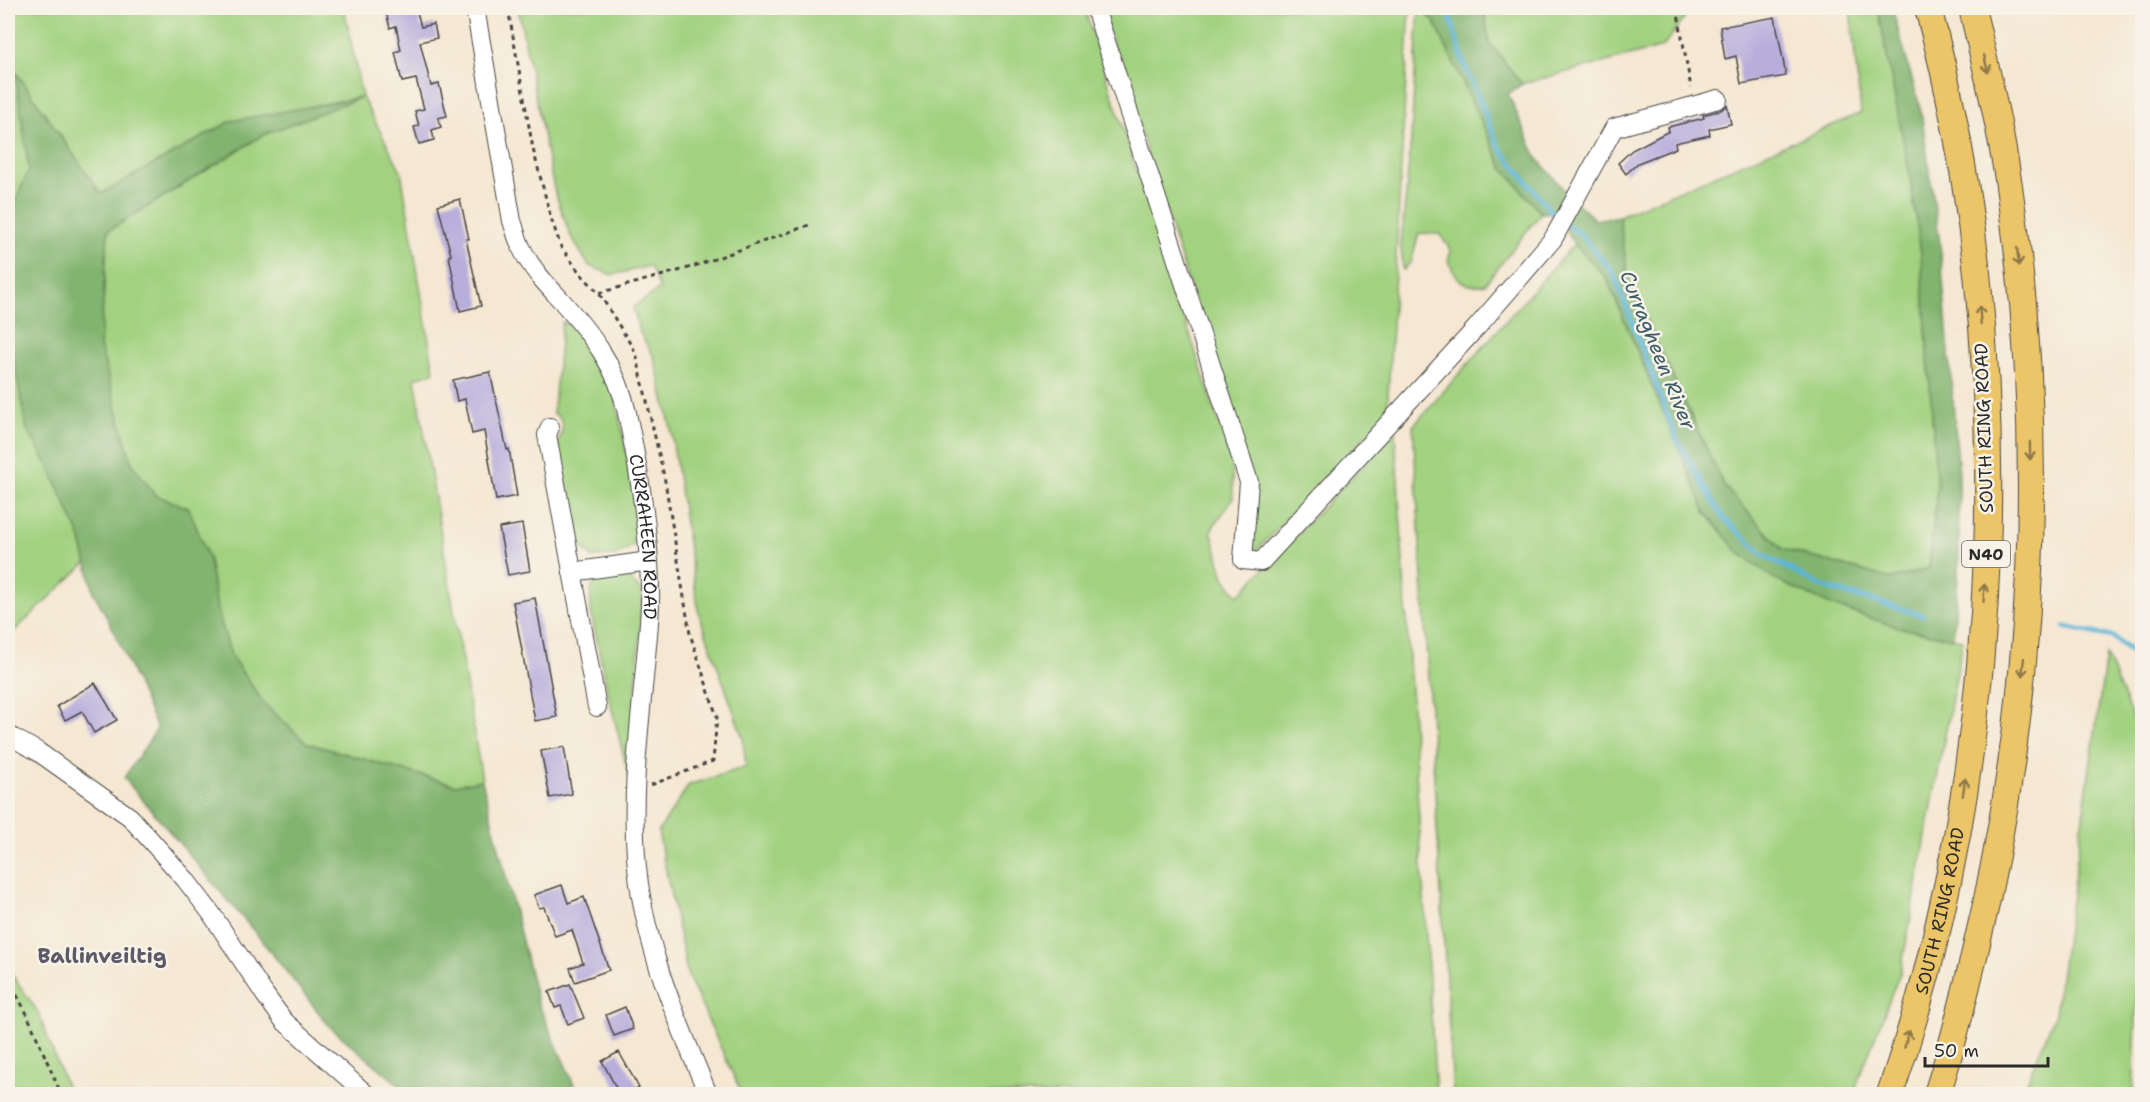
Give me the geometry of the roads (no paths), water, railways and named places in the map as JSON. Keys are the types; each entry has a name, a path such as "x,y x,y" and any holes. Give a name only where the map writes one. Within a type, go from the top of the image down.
{"highway":[{"name":"SOUTH RING ROAD","path":"1890,1095 1923,985 1943,905 1959,823 1980,658 1987,526 1988,435 1980,312 1955,129 1928,8"},
{"name":"N40","path":"1937,1095 1985,911 2001,831 2014,748 2030,567 2029,389 2024,312 2009,185 1972,8"}],"street":[{"name":"CURRAHEEN ROAD","path":"475,8 512,221 520,246 534,270 579,321 608,360 619,382 627,411 640,482 650,589 637,780 636,856 642,904 653,951 668,996 708,1095"},
{"path":"1095,8 1249,482 1243,560 1261,562 1478,327 1553,239 1614,128 1718,99"},
{"path":"550,426 547,435 597,707"},
{"path":"572,572 649,561"},
{"path":"8,735 37,751 130,817 185,879 211,913 284,1021 366,1095"}],"waterway":[{"name":"Curragheen River","path":"1447,8 1463,61 1499,147 1553,214 1581,235 1613,272 1677,440 1723,518 1764,555 1820,586 1923,615"},
{"name":"Curragheen River","path":"2065,627 2113,637 2142,661"}],"district":[{"name":"Ballinveiltig","path":"102,956"}]}
